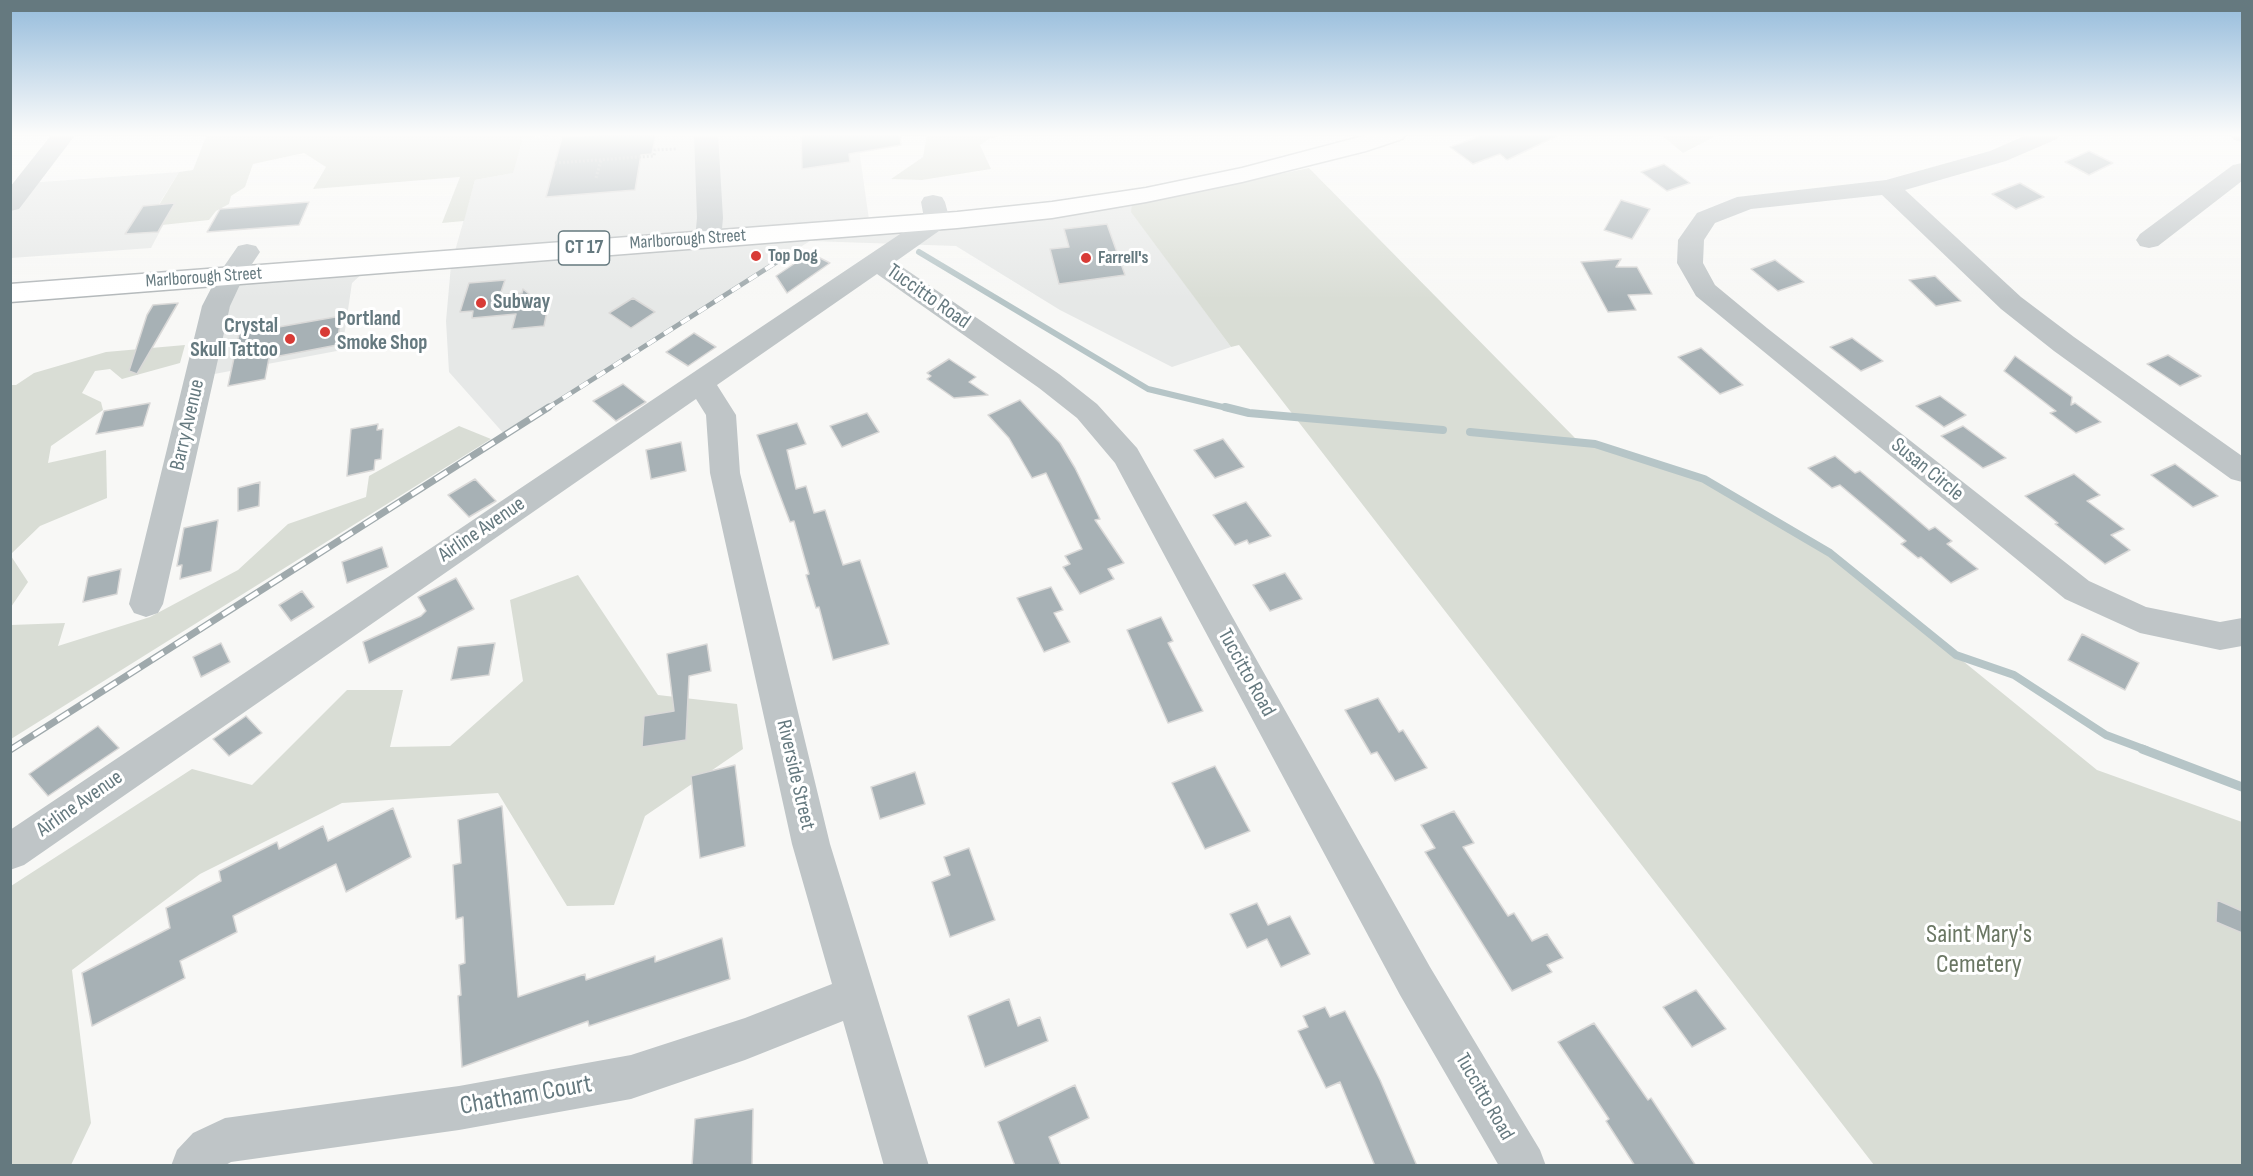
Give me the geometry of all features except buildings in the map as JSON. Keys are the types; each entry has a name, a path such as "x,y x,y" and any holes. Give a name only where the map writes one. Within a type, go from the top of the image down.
{"highway":[{"name":"Marlborough Street","path":"935,211 1058,189"},
{"name":"Marlborough Street","path":"10,292 239,264 935,211 1052,210 1174,189"},
{"name":"Marlborough Street","path":"10,270 239,264"}],"street":[{"path":"10,204 22,189"},
{"path":"708,189 709,228"},
{"name":"Susan Circle","path":"1870,189 1746,202 1706,218 1691,240 1689,263 1705,290 1757,334 2077,590 2140,619 2220,636 2242,632"},
{"path":"1890,189 2011,303 2064,344 2242,471"},
{"path":"2149,240 2217,189"},
{"name":"Airline Avenue","path":"10,852 877,262 935,211"},
{"name":"Tuccitto Road","path":"877,262 1050,381 1087,411 1126,456 1415,981 1524,1166"},
{"name":"Barry Avenue","path":"146,604 216,306 239,264"},
{"name":"Riverside Street","path":"700,382 721,415 725,472 811,844 907,1166"},
{"name":"Chatham Court","path":"194,1166 209,1149 225,1140 459,1108 631,1077 746,1039 856,995"}],"shaded area":[{"path":"10,189 168,189 159,204 175,203 151,248 11,258"},
{"path":"472,189 865,189 871,234 1132,204 1132,212 1231,347 1172,367 1060,310 956,246 810,241 505,435 449,372 446,321 451,265"},
{"path":"363,273 352,283 342,350 209,375 236,285 244,282"}],"green space":[{"path":"169,189 242,189 231,196 229,204 216,211 209,220 162,225 175,204 159,205"},
{"path":"455,189 473,189 464,221 442,223"},
{"name":"Saint Mary's Cemetery","path":"1206,189 1330,189 1575,438 1704,479 1830,553 2097,770 2242,822 2242,1165 1874,1165 1239,345 1231,347 1131,212 1132,204"},
{"path":"185,345 180,363 122,379 110,369 95,371 82,393 101,402 103,410 51,446 48,463 106,450 107,498 40,526 11,554 11,385 16,385 34,373 106,352"},
{"path":"459,426 491,439 11,739 11,625 65,623 58,646 150,617 238,570 288,524 366,497 369,476"},
{"path":"11,556 28,582 11,607"},
{"path":"578,575 658,695 737,704 743,749 645,816 614,905 567,906 498,793 342,803 200,874 72,970 91,1123 71,1165 11,1166 11,886 192,769 252,785 347,690 403,690 390,747 450,746 523,681 510,600"}],"waterway":[{"path":"919,252 1148,389 1231,409"},
{"path":"1225,407 1249,413 1443,430"},
{"path":"1470,432 1595,444 1704,479 1830,553 1956,655 2014,675 2106,735 2146,750"},
{"path":"2142,749 2242,787"}],"railway":[{"path":"546,409 780,260"},
{"path":"10,750 549,407"}],"place":[{"name":"Top Dog","path":"756,256"},
{"name":"Farrell's","path":"1086,258"},
{"name":"Subway","path":"481,303"},
{"name":"Portland Smoke Shop","path":"325,332"},
{"name":"Crystal Skull Tattoo","path":"290,339"}]}
